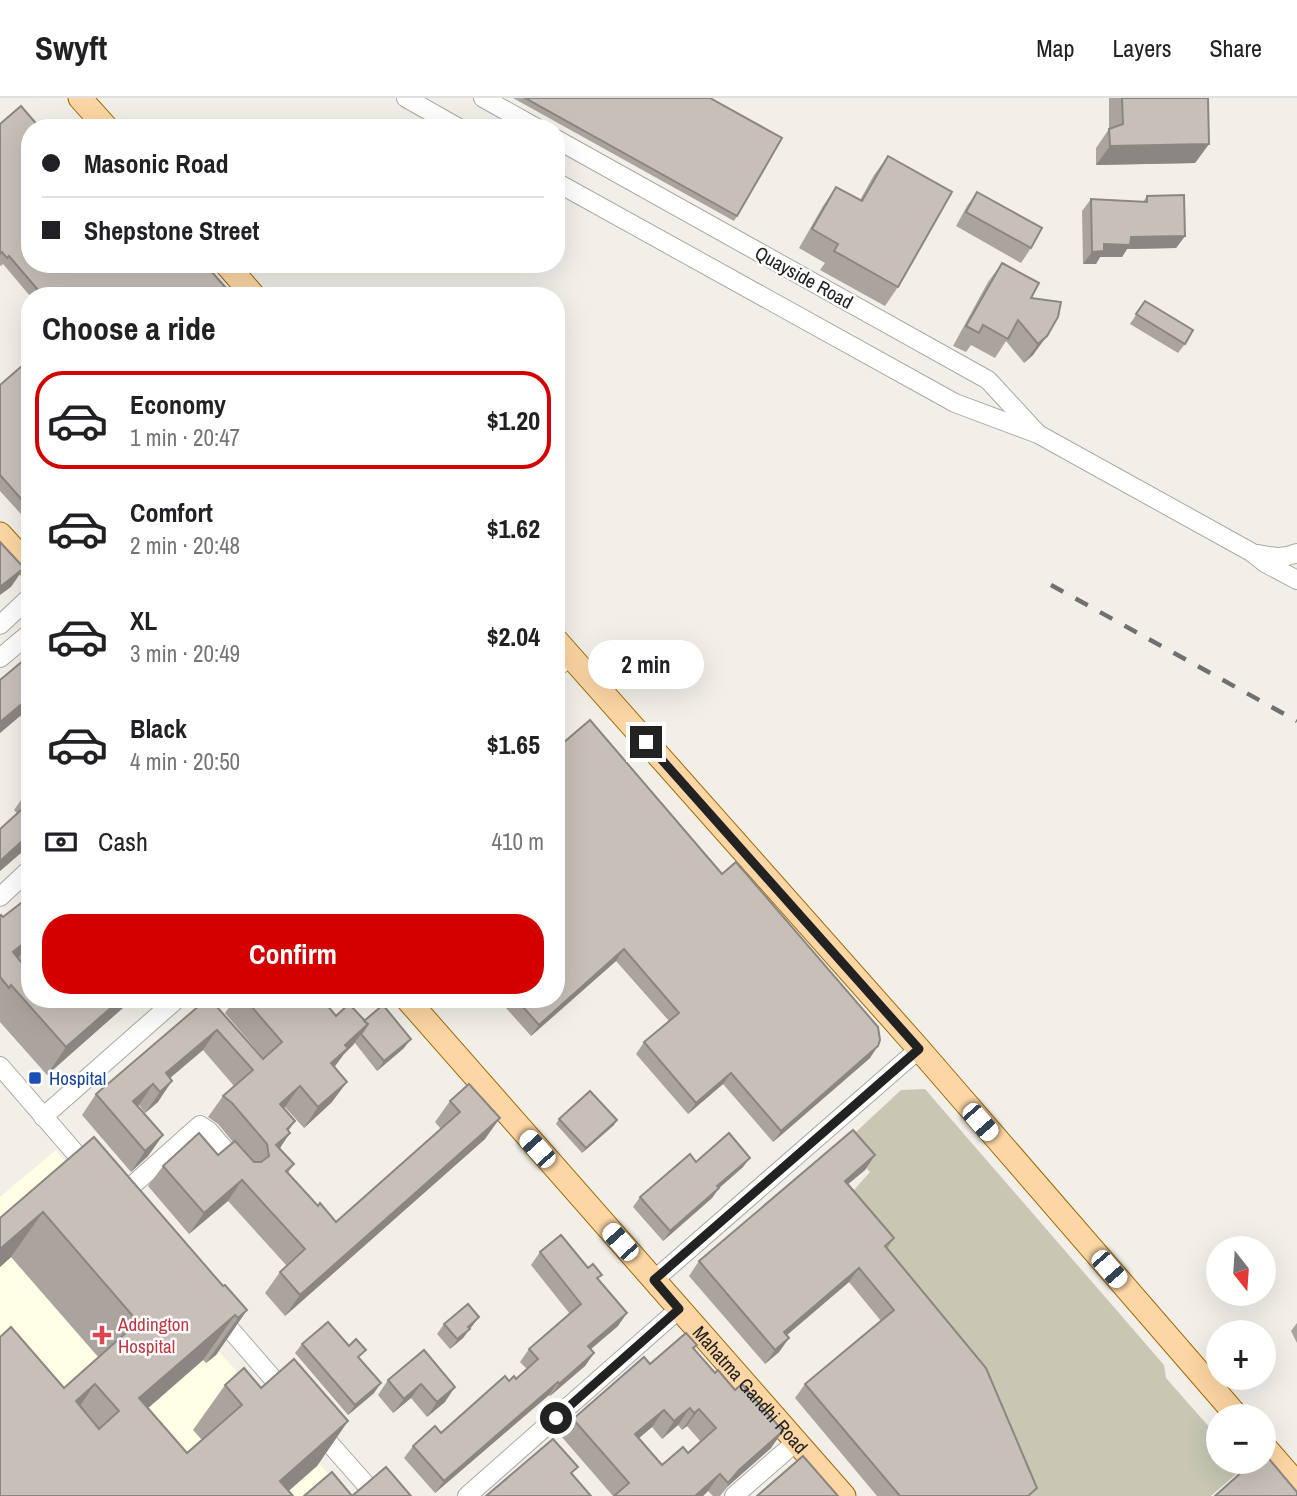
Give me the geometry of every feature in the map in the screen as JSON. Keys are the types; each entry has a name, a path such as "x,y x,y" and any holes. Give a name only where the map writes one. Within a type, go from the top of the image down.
{"main road":[{"path":"80,98 99,119"},
{"path":"234,273 246,287"},
{"path":"0,534 21,558"},
{"path":"565,659 919,1049 1227,1404"},
{"name":"Mahatma Gandhi Road","path":"415,1008 845,1496"},
{"path":"1276,1460 1297,1484"}],"street":[{"path":"406,98 443,119"},
{"path":"483,98 521,119"},
{"name":"Quayside Road","path":"565,144 988,380 1038,434"},
{"name":"Quayside Road","path":"565,186 955,402 1038,434 1297,580"},
{"path":"1251,552 1272,557 1297,553"},
{"path":"0,625 21,605"},
{"path":"0,658 21,640"},
{"path":"0,897 21,877"},
{"path":"43,1117 167,1008"},
{"path":"654,1280 919,1049"},
{"path":"0,1066 112,1195 200,1125 209,1131 244,1172"},
{"path":"208,1304 376,1496"},
{"path":"467,1496 679,1309"},
{"path":"734,1496 797,1441"}],"shaded area":[{"path":"925,1089 1164,1365 1166,1378 1206,1423 1206,1474 1236,1474 1211,1496 1031,1496 846,1199 870,1172 843,1144 901,1090"},
{"name":"Addington Hospital","path":"56,1150 188,1317 348,1496 0,1496 0,1197"}],"building":[{"path":"525,98 710,98 782,138 737,216"},
{"path":"1122,98 1208,98 1209,144 1110,146 1109,129 1123,124"},
{"path":"21,106 32,119 21,119 21,270 9,256 7,258 2,252 0,254 0,124"},
{"path":"888,156 952,192 898,287 834,251 838,244 812,229 836,187 862,201"},
{"path":"977,192 1042,228 1031,248 966,212"},
{"path":"1184,195 1185,236 1131,237 1130,245 1104,244 1104,251 1092,252 1091,199 1147,202 1147,196"},
{"path":"1002,263 1039,283 1031,298 1061,302 1058,317 1047,336 1038,344 1018,320 1008,339 983,325 979,333 966,326"},
{"path":"24,273 213,273 225,287 35,287"},
{"path":"1145,301 1193,330 1185,344 1136,314"},
{"path":"21,367 21,499 0,475 0,385"},
{"path":"0,542 21,565 21,570 0,587"},
{"path":"21,662 21,704 0,722 0,680"},
{"path":"590,720 722,874 736,862 878,1027 878,1046 781,1131 731,1073 696,1103 644,1042 679,1013 624,949 565,1002 565,741"},
{"path":"21,810 21,842 0,861 0,829"},
{"path":"21,903 21,945 13,952 21,962 21,996 0,977 0,916 3,917"},
{"path":"31,1008 111,1008 66,1047"},
{"path":"196,1008 218,1008 263,1059 282,1042 253,1008 329,1008 336,1016 345,1008 353,1008 368,1024 345,1045 348,1048 331,1063 347,1082 318,1107 300,1086 280,1104 295,1121 287,1129 290,1133 276,1145 294,1164 286,1171 336,1222 460,1112 450,1101 469,1084 500,1118 300,1295 280,1272 305,1249 242,1180 204,1213 163,1166 199,1133 218,1155 235,1141 254,1162 261,1162 269,1156 267,1144 223,1096 253,1070 217,1030 166,1073 172,1081 160,1092 153,1084 133,1101 163,1135 145,1151 96,1094"},
{"path":"379,1008 385,1008 411,1039 384,1061 361,1034 368,1024 364,1021"},
{"path":"524,1008 558,1008 539,1025"},
{"path":"590,1091 617,1120 586,1148 559,1119"},
{"path":"853,1130 875,1155 845,1181 894,1238 885,1246 986,1368 1037,1488 1028,1496 900,1496 805,1384 894,1310 859,1268 784,1332 789,1338 775,1350 699,1261"},
{"path":"729,1133 750,1158 670,1231 640,1197 690,1154 696,1162"},
{"name":"Addington Hospital","path":"94,1137 247,1310 238,1318 235,1315 139,1398 187,1453 242,1405 225,1385 244,1368 261,1388 294,1359 348,1421 280,1481 293,1496 0,1496 0,1337 11,1327 64,1388 138,1322 43,1212 0,1249 0,1218","holes":["95,1384 119,1411 99,1429 76,1401"]},
{"path":"561,1235 588,1268 593,1264 602,1275 597,1278 627,1313 588,1346 594,1353 444,1481 413,1446 435,1426 441,1433 505,1376 509,1381 514,1376 516,1379 538,1359 529,1349 581,1304 540,1252"},
{"path":"468,1304 479,1317 468,1327 470,1329 457,1339 444,1324"},
{"path":"328,1322 349,1346 356,1339 366,1350 358,1357 381,1383 355,1405 302,1344"},
{"path":"686,1333 697,1345 693,1348 715,1373 718,1370 735,1390 742,1384 783,1431 728,1483 720,1474 695,1496 614,1496 629,1483 573,1419 644,1357 650,1364","holes":["690,1408 694,1413 699,1409 716,1428 688,1453 683,1447 662,1465 635,1434 664,1410 674,1421"]},
{"path":"424,1350 455,1387 437,1402 421,1384 404,1399 388,1380"},
{"path":"553,1439 578,1467 571,1473 591,1496 486,1496"},
{"path":"803,1456 838,1496 757,1496"},
{"path":"386,1467 411,1496 352,1496"},
{"path":"1276,1467 1297,1492 1297,1496 1215,1496 1240,1474 1276,1474"},
{"path":"332,1472 352,1496 304,1496"}],"railway":[{"path":"1051,585 1297,721"}],"place":[{"name":"Hospital","path":"35,1078"},
{"name":"Addington Hospital","path":"102,1335"}],"route":[{"path":"556,1418 679,1309 654,1280 919,1049 646,742"}]}
